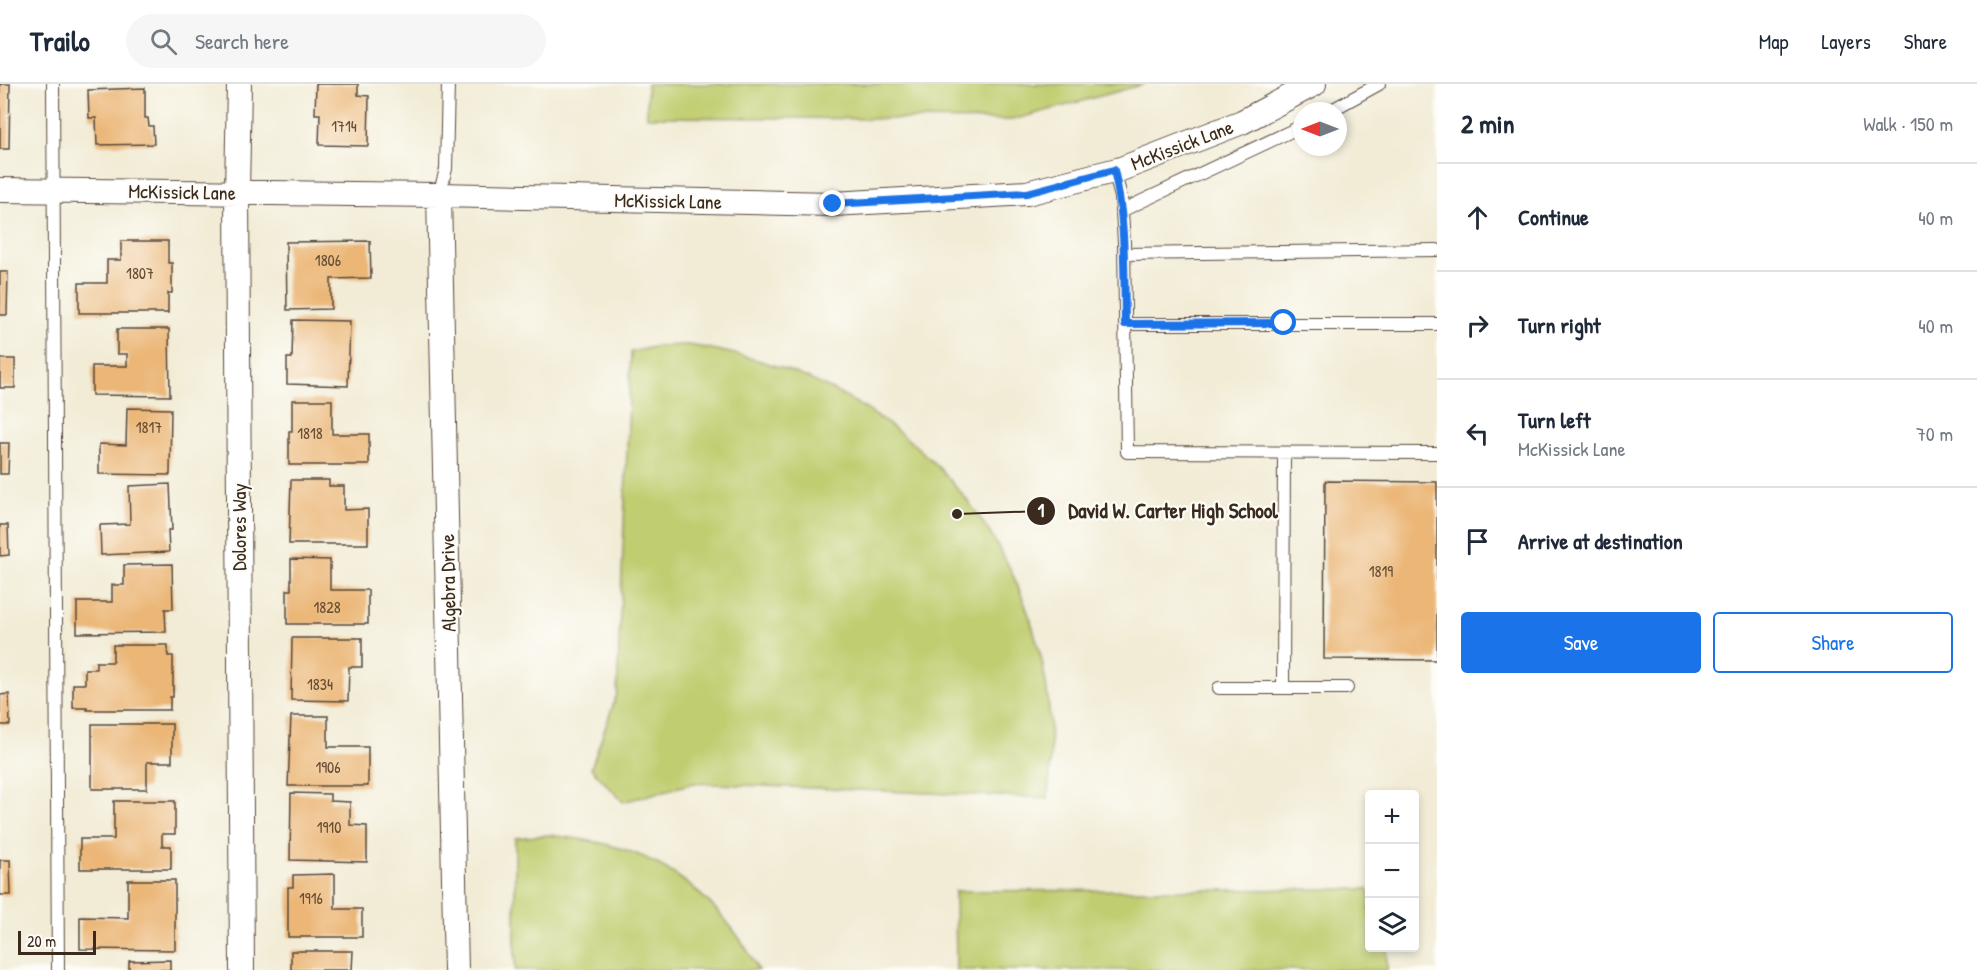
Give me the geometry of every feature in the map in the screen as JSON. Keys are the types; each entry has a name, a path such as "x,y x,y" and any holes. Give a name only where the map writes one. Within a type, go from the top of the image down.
{"street":[{"name":"Dolores Way","path":"239,84 237,193 242,970"},
{"name":"McKissick Lane","path":"0,190 439,195 833,204 1027,193 1114,170 1242,122 1314,84"},
{"name":"Algebra Drive","path":"439,195 456,970"}],"lane":[{"path":"53,84 58,970"},
{"path":"439,195 446,169 448,84"},
{"path":"1346,102 1379,84"},
{"path":"1121,211 1293,130"},
{"path":"1114,170 1120,197 1124,254 1127,452 1437,453"},
{"path":"1124,254 1437,250"},
{"path":"1125,324 1437,324"},
{"path":"1283,688 1284,453"},
{"path":"1219,688 1347,688"}],"green space":[{"path":"647,84 1145,84 1012,120 647,117"},
{"path":"688,345 750,358 808,378 861,406 910,441 952,483 989,531 1017,585 1038,645 1046,683 1050,721 1048,798 694,783 623,802 591,768 617,694 631,352 657,346"},
{"path":"550,835 602,843 633,853 677,876 697,891 732,928 758,970 515,970 515,838"},
{"path":"1365,889 1365,952 1387,952 1387,970 956,970 955,891"}],"building":[{"path":"0,84 10,84 9,149 0,149"},
{"path":"316,84 358,84 358,95 369,96 368,146 319,145 320,114 315,114"},
{"path":"145,88 145,118 148,118 149,126 153,126 154,144 97,145 96,118 89,118 88,90"},
{"path":"121,241 168,241 168,263 172,263 172,293 168,293 168,313 79,313 79,283 107,283 107,260 121,260"},
{"path":"370,241 371,278 331,279 331,309 287,310 286,242"},
{"path":"0,272 8,272 7,315 0,315"},
{"path":"293,320 350,321 348,386 287,384 287,358 292,358"},
{"path":"117,329 169,329 170,396 92,395 92,366 127,366 127,354 117,354"},
{"path":"0,359 15,359 15,388 0,388"},
{"path":"292,400 332,400 332,434 369,434 369,465 289,465"},
{"path":"127,408 171,409 170,475 99,474 99,444 126,445"},
{"path":"0,443 9,443 8,474 0,474"},
{"path":"291,480 329,480 329,486 344,486 344,510 368,509 368,544 289,544"},
{"path":"1325,481 1437,482 1437,660 1324,659"},
{"path":"170,484 172,530 168,530 169,552 101,555 100,525 130,524 129,486"},
{"path":"0,525 8,525 9,555 0,556"},
{"path":"291,559 330,560 330,590 368,590 368,624 287,624 287,590 291,590"},
{"path":"172,564 173,609 165,609 166,632 77,633 77,602 112,602 112,585 124,585 124,565"},
{"path":"292,638 362,638 362,667 349,667 348,701 291,700"},
{"path":"113,645 168,645 168,656 173,656 173,697 170,697 170,710 73,708 73,684 85,684 85,669 96,669 96,662 113,662"},
{"path":"9,694 10,725 0,725 0,695"},
{"path":"291,716 328,716 328,747 368,747 368,786 288,786"},
{"path":"92,724 172,724 172,762 147,762 147,789 92,789"},
{"path":"291,793 330,794 330,801 350,802 350,825 367,826 367,862 290,860"},
{"path":"114,801 175,801 175,834 162,834 162,846 171,846 171,869 80,869 80,839 114,839"},
{"path":"0,860 10,860 11,895 0,895"},
{"path":"335,874 335,909 362,909 362,937 288,937 288,887 293,887 293,875"},
{"path":"128,880 175,880 175,950 80,949 80,917 128,918"},
{"path":"291,951 353,951 352,970 291,970"},
{"path":"170,960 170,970 129,970 129,961"}],"place":[{"name":"David W. Carter High School","path":"957,514"}],"route":[{"path":"833,204 1027,193 1114,170 1120,197 1124,242 1125,324 1284,323"}]}
